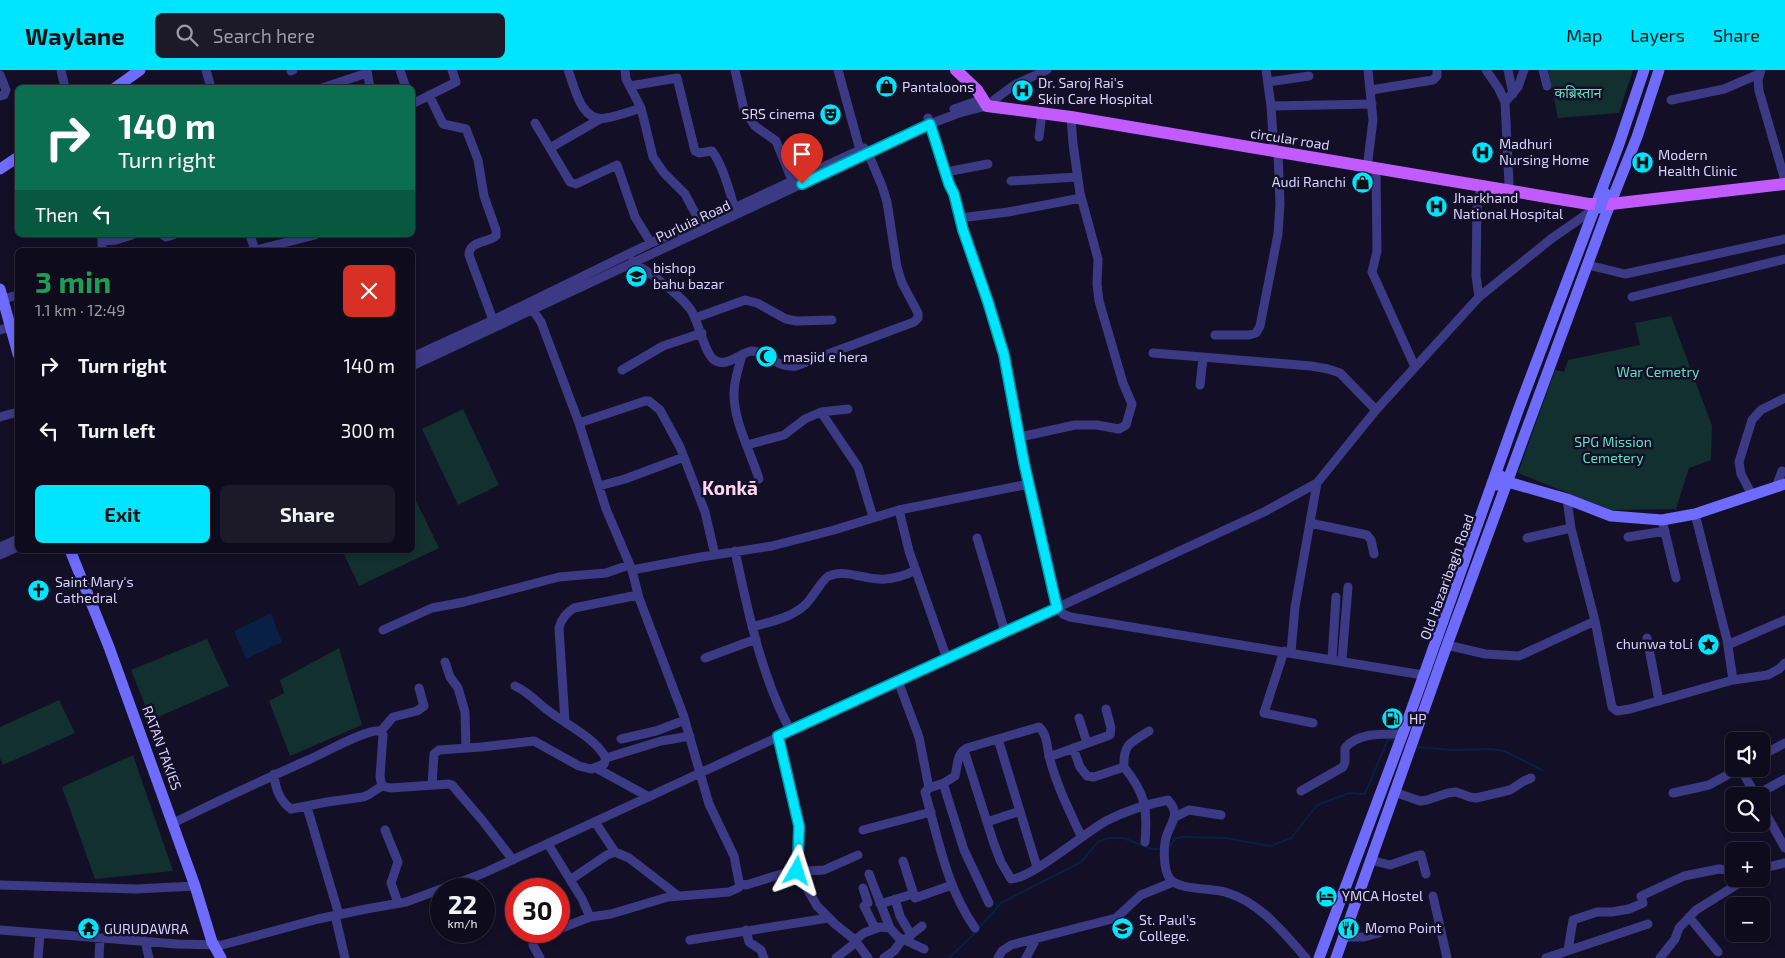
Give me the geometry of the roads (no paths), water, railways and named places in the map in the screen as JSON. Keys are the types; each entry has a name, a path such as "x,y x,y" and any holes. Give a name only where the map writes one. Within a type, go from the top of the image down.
{"main road":[{"path":"961,72 988,102"},
{"name":"circular road","path":"988,102 1042,114 1275,150 1509,183 1603,202"},
{"name":"circular road","path":"988,102 1071,110 1275,150"},
{"name":"circular road","path":"1372,164 1481,186 1603,202"},
{"path":"1603,202 1785,179"}],"street":[{"path":"61,70 64,85"},
{"path":"119,85 140,70"},
{"path":"206,70 210,85"},
{"path":"400,70 405,85"},
{"path":"415,102 456,82 452,70"},
{"path":"568,70 585,112 600,119"},
{"path":"625,70 626,79 641,108 653,157 664,173 685,194 700,222"},
{"path":"734,70 744,110 755,126 776,141 792,180"},
{"path":"629,254 634,263 678,295 685,303 695,318 710,355 717,361 725,362 752,351 758,352 782,365 788,367 796,366 914,322 918,318 918,313 902,282 897,267 887,202 882,186 864,151 838,70"},
{"name":"Purluia Road","path":"415,356 493,320 530,307 634,263 735,212 864,151 929,121 988,102 1014,85 1047,70"},
{"path":"1214,335 1249,335 1256,333 1260,326 1278,234 1280,204 1266,70"},
{"path":"1368,70 1373,120 1372,164 1377,251 1372,272 1414,368"},
{"path":"1371,90 1433,80 1437,76 1437,70"},
{"path":"1486,70 1505,102 1509,183"},
{"path":"1508,70 1513,94"},
{"path":"1505,102 1513,94 1521,81 1524,70"},
{"path":"1544,70 1547,86"},
{"path":"1336,958 1394,792 1423,675 1588,265 1603,202 1644,70"},
{"path":"1603,202 1630,132 1649,70"},
{"path":"1603,202 1634,134 1654,70"},
{"path":"471,878 1264,512 1317,482 1376,410 1479,297 1551,239 1603,202 1637,137 1659,70"},
{"path":"330,85 367,72 369,85"},
{"path":"1671,100 1724,89 1760,72 1759,91 1785,179"},
{"path":"0,75 6,90 0,96"},
{"path":"1268,82 1309,76"},
{"path":"630,86 677,78 695,151 699,153 712,151 716,156 735,212"},
{"path":"429,95 443,124 466,129 478,160 484,196 496,230 496,236 473,245 469,250 469,255 493,320"},
{"path":"1271,106 1372,104"},
{"path":"550,148 600,119 641,108"},
{"path":"1039,136 1042,114"},
{"path":"1020,437 1074,425 1097,425 1119,429 1126,424 1132,411 1132,404 1123,383 1099,301 1096,284 1098,259 1081,198 1071,117"},
{"path":"929,121 991,309 1004,355 1029,484 1057,608 1063,614 1070,617 1423,675"},
{"path":"535,123 570,182 576,184 617,165 636,217 651,243"},
{"name":"Purluia Road","path":"415,364 530,307 651,243 700,222 735,212 792,180 864,151"},
{"path":"1,166 15,159"},
{"path":"946,172 988,164"},
{"path":"1011,181 1078,177"},
{"path":"1479,297 1476,276 1477,208 1481,186"},
{"path":"960,218 1008,212 1081,198"},
{"name":"Old Hazaribagh Road","path":"1332,958 1405,743 1426,675 1589,252 1603,202"},
{"name":"Old Hazaribagh Road","path":"1501,481 1603,202"},
{"path":"102,242 126,237"},
{"path":"263,248 307,237"},
{"path":"1588,265 1625,274 1785,239"},
{"path":"1632,297 1785,259"},
{"path":"15,295 1,296 15,345"},
{"path":"695,318 745,300 757,303 786,319 796,322 832,320"},
{"path":"530,307 541,322 579,423 599,486 685,720 699,774 712,812 734,856 741,884"},
{"path":"622,370 663,346 702,333"},
{"path":"1153,353 1328,369 1340,373 1376,410"},
{"path":"742,355 734,386 734,399 759,479"},
{"path":"1200,385 1203,358"},
{"path":"1752,495 1741,474 1739,462 1752,420 1761,410 1785,398"},
{"path":"579,423 640,402 649,401 660,410 684,457 705,512 715,555"},
{"path":"747,445 784,435 805,419 821,412 848,409"},
{"path":"821,412 858,468 873,517"},
{"path":"0,417 15,413"},
{"path":"599,486 625,479 684,457"},
{"path":"1628,537 1780,486 1782,471"},
{"path":"1501,481 1567,499 1611,516 1664,525"},
{"path":"1319,958 1405,743 1447,645 1501,481"},
{"path":"1313,723 1264,713 1288,652 1317,482"},
{"path":"383,630 432,608 469,601 559,577 596,574 767,547 899,510 1029,484"},
{"path":"1567,499 1612,706 1617,710 1622,711 1733,680 1768,675 1785,663"},
{"path":"899,510 916,570 946,658"},
{"path":"1695,514 1727,640 1733,680"},
{"path":"1310,523 1367,535 1371,540 1374,554"},
{"path":"1664,525 1676,578"},
{"path":"1527,538 1572,528"},
{"path":"977,538 1004,632"},
{"path":"0,547 15,540"},
{"path":"0,555 15,548"},
{"path":"736,551 752,627 776,697 790,730"},
{"name":"RATAN TAKIES","path":"71,553 110,647 195,886 214,945 221,958"},
{"path":"752,627 798,610 811,599 824,579 830,576 851,575 881,580 894,578 916,570"},
{"path":"1337,660 1348,587"},
{"path":"564,722 559,628 563,618 567,612 574,608 638,595"},
{"path":"1336,597 1337,660"},
{"path":"1727,640 1732,644 1785,620"},
{"path":"1447,645 1485,654 1519,656 1595,621"},
{"path":"1647,638 1659,701"},
{"path":"705,658 756,639"},
{"path":"445,662 450,677 458,688 465,712 466,748"},
{"path":"898,681 919,737 929,788 926,792 952,885 965,915 975,928"},
{"path":"515,686 532,696 564,722 592,740 606,758"},
{"path":"173,824 274,774 372,731 381,731 393,717 417,711 424,706 419,688"},
{"path":"1050,757 1110,735 1111,728 1106,709"},
{"path":"1079,718 1087,743"},
{"path":"621,739 656,731 685,720"},
{"path":"929,788 944,783 955,776 959,755 964,750 1039,727 1045,736 1061,790 1081,836"},
{"path":"381,731 383,739 380,777 382,786"},
{"path":"1145,842 1147,825 1145,806 1139,787 1124,767 1124,752 1128,746 1149,731"},
{"path":"1301,791 1343,767 1345,748 1354,740 1368,735 1405,743"},
{"path":"606,758 654,743 690,736"},
{"path":"778,736 799,826 798,856 800,871 817,906 828,918 858,943 868,958"},
{"path":"998,739 1037,867"},
{"path":"432,785 432,761 435,751 534,741 579,766 591,769 604,764 606,758"},
{"name":"Old Hazaribagh Road","path":"1326,958 1405,743"},
{"path":"1770,749 1785,743"},
{"path":"1073,748 1080,767 1087,776 1094,776 1124,767"},
{"path":"964,750 987,822 1008,876 1014,879 1054,858 1081,836 1106,821 1145,806 1168,800 1174,809 1175,817 1166,835 1164,846 1167,872 1170,879 1177,884 1224,892 1242,899 1273,920 1306,958"},
{"path":"596,768 649,797"},
{"path":"274,774 277,792 287,806 292,809 363,797 382,786 390,788 452,785 513,860"},
{"path":"1673,793 1709,785 1725,777"},
{"path":"1394,792 1420,801 1448,792 1456,792 1476,798 1510,790 1531,778"},
{"path":"1770,788 1785,779"},
{"path":"944,783 948,802 964,850 989,903"},
{"path":"307,807 337,915 345,958"},
{"path":"987,822 1020,810"},
{"path":"1175,817 1189,810 1221,815"},
{"path":"863,830 931,812"},
{"path":"1770,821 1785,848"},
{"path":"595,822 615,852 629,858 677,895"},
{"path":"385,830 398,862 391,883 398,903"},
{"path":"548,844 569,878"},
{"path":"590,917 582,899 570,880 607,855 615,852"},
{"path":"570,925 590,917 611,914 677,895 729,892 738,888 741,884 752,884 788,872 824,870 858,855"},
{"path":"1370,860 1390,865 1421,856 1426,874"},
{"path":"903,861 915,898 952,885"},
{"path":"1770,867 1785,863"},
{"path":"1568,950 1573,920 1597,912 1629,909 1643,903 1640,896 1684,876 1719,869 1725,870"},
{"path":"868,874 890,928"},
{"path":"998,958 1007,947 1116,918 1141,896 1173,882"},
{"path":"0,885 144,889 195,886"},
{"path":"1660,958 1675,939 1679,928 1689,917 1728,887"},
{"path":"863,888 868,903 864,906 875,928"},
{"path":"0,930 222,945 337,915 406,902 430,893"},
{"path":"880,904 913,894"},
{"path":"1433,896 1447,958"},
{"path":"895,899 906,938"},
{"path":"1689,917 1718,952"},
{"path":"690,940 828,918"},
{"path":"1546,958 1648,924"},
{"path":"884,958 922,926"},
{"path":"838,957 864,933 875,928 890,928 924,950"},
{"path":"746,930 749,942 761,950 764,958"},
{"path":"1344,937 1364,937 1379,933"},
{"path":"38,958 40,934"},
{"path":"99,958 100,938"},
{"path":"1026,958 1036,939"},
{"path":"145,941 149,958"},
{"path":"533,943 540,958"}],"water":[{"path":"271,613 282,642 246,659 234,631"}],"waterway":[{"path":"1168,848 1176,838 1183,837 1225,838 1270,846 1291,838 1317,805 1349,793 1365,794 1388,739 1396,740"},
{"path":"1415,747 1504,751 1542,770"},
{"path":"979,928 1001,903 1081,862 1099,841 1110,838 1123,838 1152,849 1159,849"},
{"path":"949,958 976,932"}],"place":[{"name":"Pantaloons","path":"886,87"},
{"name":"Dr. Saroj Rai's Skin Care Hospital","path":"1022,91"},
{"name":"SRS cinema","path":"831,114"},
{"name":"Madhuri Nursing Home","path":"1483,152"},
{"name":"Modern Health Clinic","path":"1642,163"},
{"name":"Audi Ranchi","path":"1362,182"},
{"name":"Jharkhand National Hospital","path":"1437,206"},
{"name":"bishop bahu bazar","path":"637,276"},
{"name":"masjid e hera","path":"767,357"},
{"name":"Saint Mary's Cathedral","path":"39,590"},
{"name":"chunwa toLi","path":"1709,644"},
{"name":"HP","path":"1393,719"},
{"name":"YMCA Hostel","path":"1326,896"},
{"name":"St. Paul's College.","path":"1123,928"},
{"name":"Momo Point","path":"1349,928"},
{"name":"GURUDAWRA","path":"88,929"}],"district":[{"name":"Konkā","path":"730,488"}],"park label":[{"name":"कब्रिस्तान","path":"1578,93"},
{"name":"War Cemetry","path":"1658,372"},
{"name":"SPG Mission Cemetery","path":"1613,450"}]}
